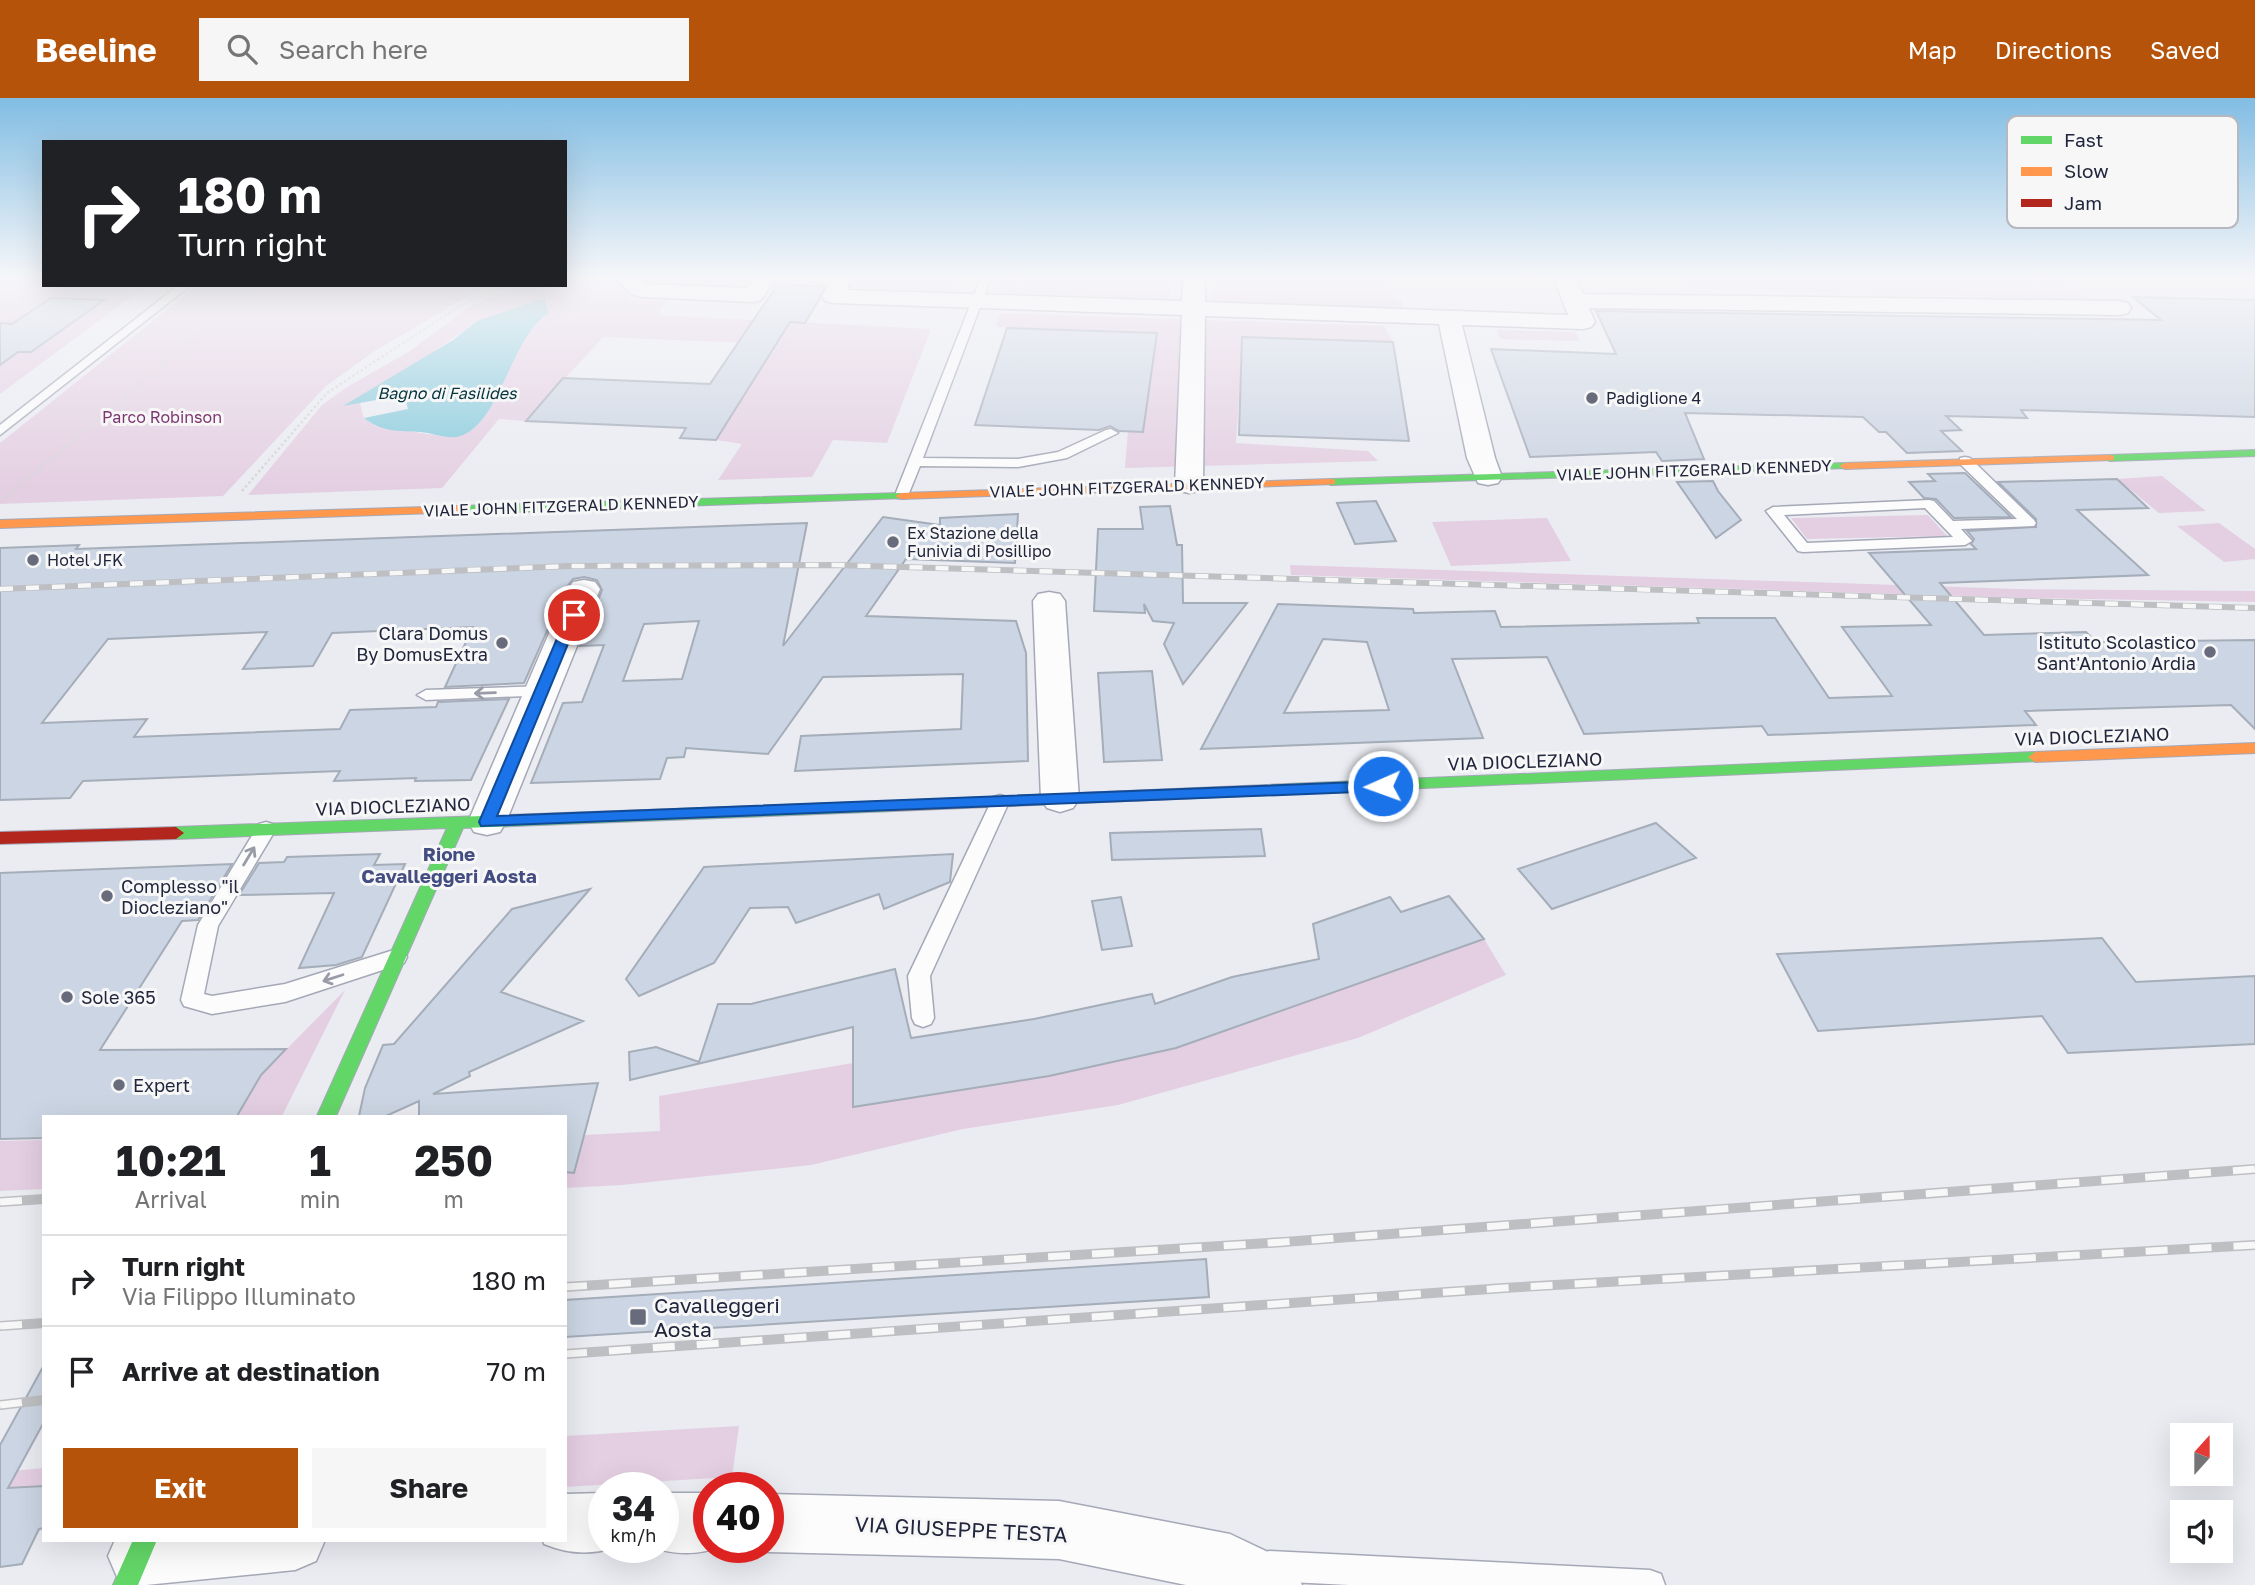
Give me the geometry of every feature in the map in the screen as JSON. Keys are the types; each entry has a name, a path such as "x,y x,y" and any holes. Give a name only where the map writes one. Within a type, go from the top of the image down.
{"main road":[{"name":"VIALE JOHN FITZGERALD KENNEDY","path":"0,524 2255,453"},
{"name":"VIA DIOCLEZIANO","path":"0,838 1000,802 2255,748"},
{"path":"327,1115 398,957 472,823"}],"street":[{"path":"1189,485 1191,347"},
{"path":"1456,347 1481,458 1489,477"},
{"path":"472,823 544,691 584,589"},
{"path":"1049,601 1060,799"},
{"path":"567,1523 588,1522"},
{"name":"VIA GIUSEPPE TESTA","path":"784,1523 1059,1530 1251,1575"},
{"path":"136,1560 279,1542"}],"lane":[{"path":"0,431 107,347"},
{"path":"902,495 959,347"},
{"path":"915,462 1018,463 1062,455 1111,433"},
{"path":"1949,526 1965,541 1803,548 1773,511 1929,504 1949,526 2029,523 1965,461"},
{"path":"426,695 544,691"},
{"path":"923,1018 919,976 1000,802"},
{"path":"266,829 208,925 192,1000 212,1006 285,993 398,957"},
{"path":"1251,1575 1650,1585"}],"path":[{"path":"0,501 181,347"},
{"path":"219,518 327,393 396,347"}],"green space":[{"path":"0,347 63,347 0,394"},
{"name":"Parco Robinson","path":"120,347 380,347 326,386 223,496 0,504 0,443"},
{"path":"415,347 439,347 360,403 364,418 375,426 447,437 492,403 520,347 593,347 526,421 499,419 442,488 248,495 322,405 347,387"},
{"path":"773,347 924,347 887,443 833,440 812,477 718,480 742,444 716,440"},
{"path":"1156,347 1242,347 1236,443 1368,451 1378,461 1125,468 1128,430 1143,431"},
{"path":"2162,476 2206,511 2159,513 2117,479"},
{"path":"1928,515 1947,536 1807,539 1791,518"},
{"path":"1547,518 1571,561 1451,566 1432,522"},
{"path":"2219,523 2255,549 2255,559 2224,562 2177,526"},
{"path":"1290,565 2017,589 2255,591 2255,602 2028,598 1291,575"},
{"path":"1484,939 1506,975 1358,1038 1118,1105 963,1129 811,1165 622,1185 567,1188 567,1154 579,1153 584,1135 660,1131 659,1096 853,1063 854,1107 1049,1076 1171,1049"},
{"path":"345,990 282,1115 238,1115 261,1075"},
{"path":"42,1140 42,1189 0,1191 0,1141"},
{"path":"739,1426 733,1472 693,1472 693,1479 679,1480 679,1472 588,1472 588,1486 567,1487 567,1436"},
{"path":"42,1468 42,1530 0,1533 0,1472"}],"water":[{"name":"Bagno di Fasilides","path":"441,347 521,347 487,412 476,426 458,437 391,430 370,423 364,418 408,409 404,395 343,406"}],"building":[{"path":"0,347 37,347 31,352 18,352 0,365"},
{"path":"735,347 774,347 716,440 680,438 686,428 526,421 563,378 710,384"},
{"path":"1001,347 1155,347 1143,432 1119,431 1110,426 1099,430 975,425"},
{"path":"1242,347 1394,347 1409,441 1239,435"},
{"path":"1613,347 2255,347 2255,417 2021,410 2027,418 1946,416 1961,430 1941,431 1962,451 1907,453 1886,432 1879,432 1863,417 1685,413 1704,459 1662,461 1656,452 1530,457 1491,349 1616,354"},
{"path":"1965,473 2011,517 1954,518 1936,499 1924,498 1909,482 1935,481 1928,474"},
{"path":"2117,479 2148,508 2077,510 2148,575 1940,583 1984,635 2086,632 2096,642 2255,640 2255,729 2231,705 2025,711 2036,725 1768,735 1762,726 1584,734 1547,657 1452,659 1483,738 1201,749 1278,604 1413,609 1414,613 1495,611 1501,627 1699,623 1697,618 1775,618 1829,698 1892,696 1842,627 1931,625 1869,553 1976,549 1971,544 1974,539 1967,531 2036,527 2036,519 1998,482","holes":["1323,639 1367,642 1389,710 1284,713"]},
{"path":"1713,481 1741,520 1716,538 1677,482"},
{"path":"1376,501 1396,541 1355,544 1337,503"},
{"path":"1170,506 1177,545 1182,545 1183,603 1247,603 1183,684 1164,644 1174,623 1153,621 1144,604 1145,613 1094,611 1098,529 1143,529 1140,507"},
{"path":"1018,514 1015,563 906,559 866,616 1016,621 1026,653 1028,761 795,771 801,736 961,729 963,674 823,677 768,754 686,748 684,757 667,758 660,779 531,783 563,703 582,702 604,645 580,646 602,590 597,580 584,577 573,579 566,588 524,683 445,687 473,627 332,633 313,666 243,669 267,632 108,639 42,723 147,719 134,737 340,729 350,710 436,707 438,702 509,699 471,780 415,781 416,778 334,781 340,771 83,781 70,798 0,800 0,548 79,545 76,549 807,523 783,646 883,517 940,525 940,518","holes":["699,621 682,679 623,681 644,624"]},
{"path":"1152,671 1162,760 1104,762 1098,673"},
{"path":"1656,823 1696,858 1552,909 1518,869"},
{"path":"1261,829 1265,856 1112,860 1110,833"},
{"path":"380,854 374,865 405,864 362,957 336,965 299,968 334,893 239,895 259,863 284,862 287,857"},
{"path":"953,854 950,882 884,909 879,894 796,923 788,907 750,908 714,963 639,996 626,979 704,867"},
{"path":"232,864 198,920 182,921 100,1050 286,1049 261,1075 238,1115 42,1115 42,1138 0,1139 0,873"},
{"path":"590,889 501,992 583,1021 469,1072 470,1076 433,1094 598,1083 574,1173 567,1172 567,1115 419,1115 419,1101 388,1115 359,1115 365,1088 383,1045 394,1044 512,909"},
{"path":"1449,896 1484,939 1176,1048 1049,1076 853,1107 853,1027 630,1080 629,1052 656,1047 699,1062 718,1004 751,1004 895,969 911,1038 1034,1019 1152,994 1155,1004 1232,977 1319,959 1313,924 1390,897 1401,912"},
{"path":"1121,897 1132,946 1102,950 1092,901"},
{"path":"2102,938 2136,982 2255,976 2255,1044 2068,1053 2042,1016 1818,1031 1777,954"},
{"path":"1206,1259 1209,1297 567,1337 567,1300"},
{"path":"42,1369 42,1426 8,1488 42,1486 42,1528 39,1529 22,1564 0,1567 0,1445"}],"railway":[{"path":"0,589 569,566 836,565 2255,608"},
{"path":"567,1287 1284,1242 2255,1169"},
{"path":"0,1202 42,1199"},
{"path":"567,1354 1504,1288 2255,1245"},
{"path":"0,1326 42,1323"},
{"path":"0,1405 42,1400"}],"traffic: fast":[{"path":"2110,458 2255,453"},
{"path":"1331,482 1845,466"},
{"path":"459,510 901,496"},
{"path":"1267,790 2035,757"},
{"path":"176,833 894,806"},
{"path":"327,1115 457,824"},
{"path":"125,1585 144,1542"}],"traffic: slow":[{"path":"1845,466 2110,458"},
{"path":"901,496 1331,482"},
{"path":"0,524 459,510"},
{"path":"2035,757 2255,748"},
{"path":"894,806 1267,790"}],"traffic: jam":[{"path":"0,838 176,833"}],"place":[{"name":"Padiglione 4","path":"1592,398"},
{"name":"Ex Stazione della Funivia di Posillipo","path":"893,542"},
{"name":"Hotel JFK","path":"33,560"},
{"name":"Clara Domus By DomusExtra","path":"502,643"},
{"name":"Istituto Scolastico Sant'Antonio Ardia","path":"2210,652"},
{"name":"Complesso \"il Diocleziano\"","path":"107,896"},
{"name":"Sole 365","path":"67,997"},
{"name":"Expert","path":"119,1085"},
{"name":"Cavalleggeri Aosta","path":"638,1317"}],"district":[{"name":"Rione Cavalleggeri Aosta","path":"449,864"}],"route":[{"path":"574,615 487,822 1383,786"}]}
